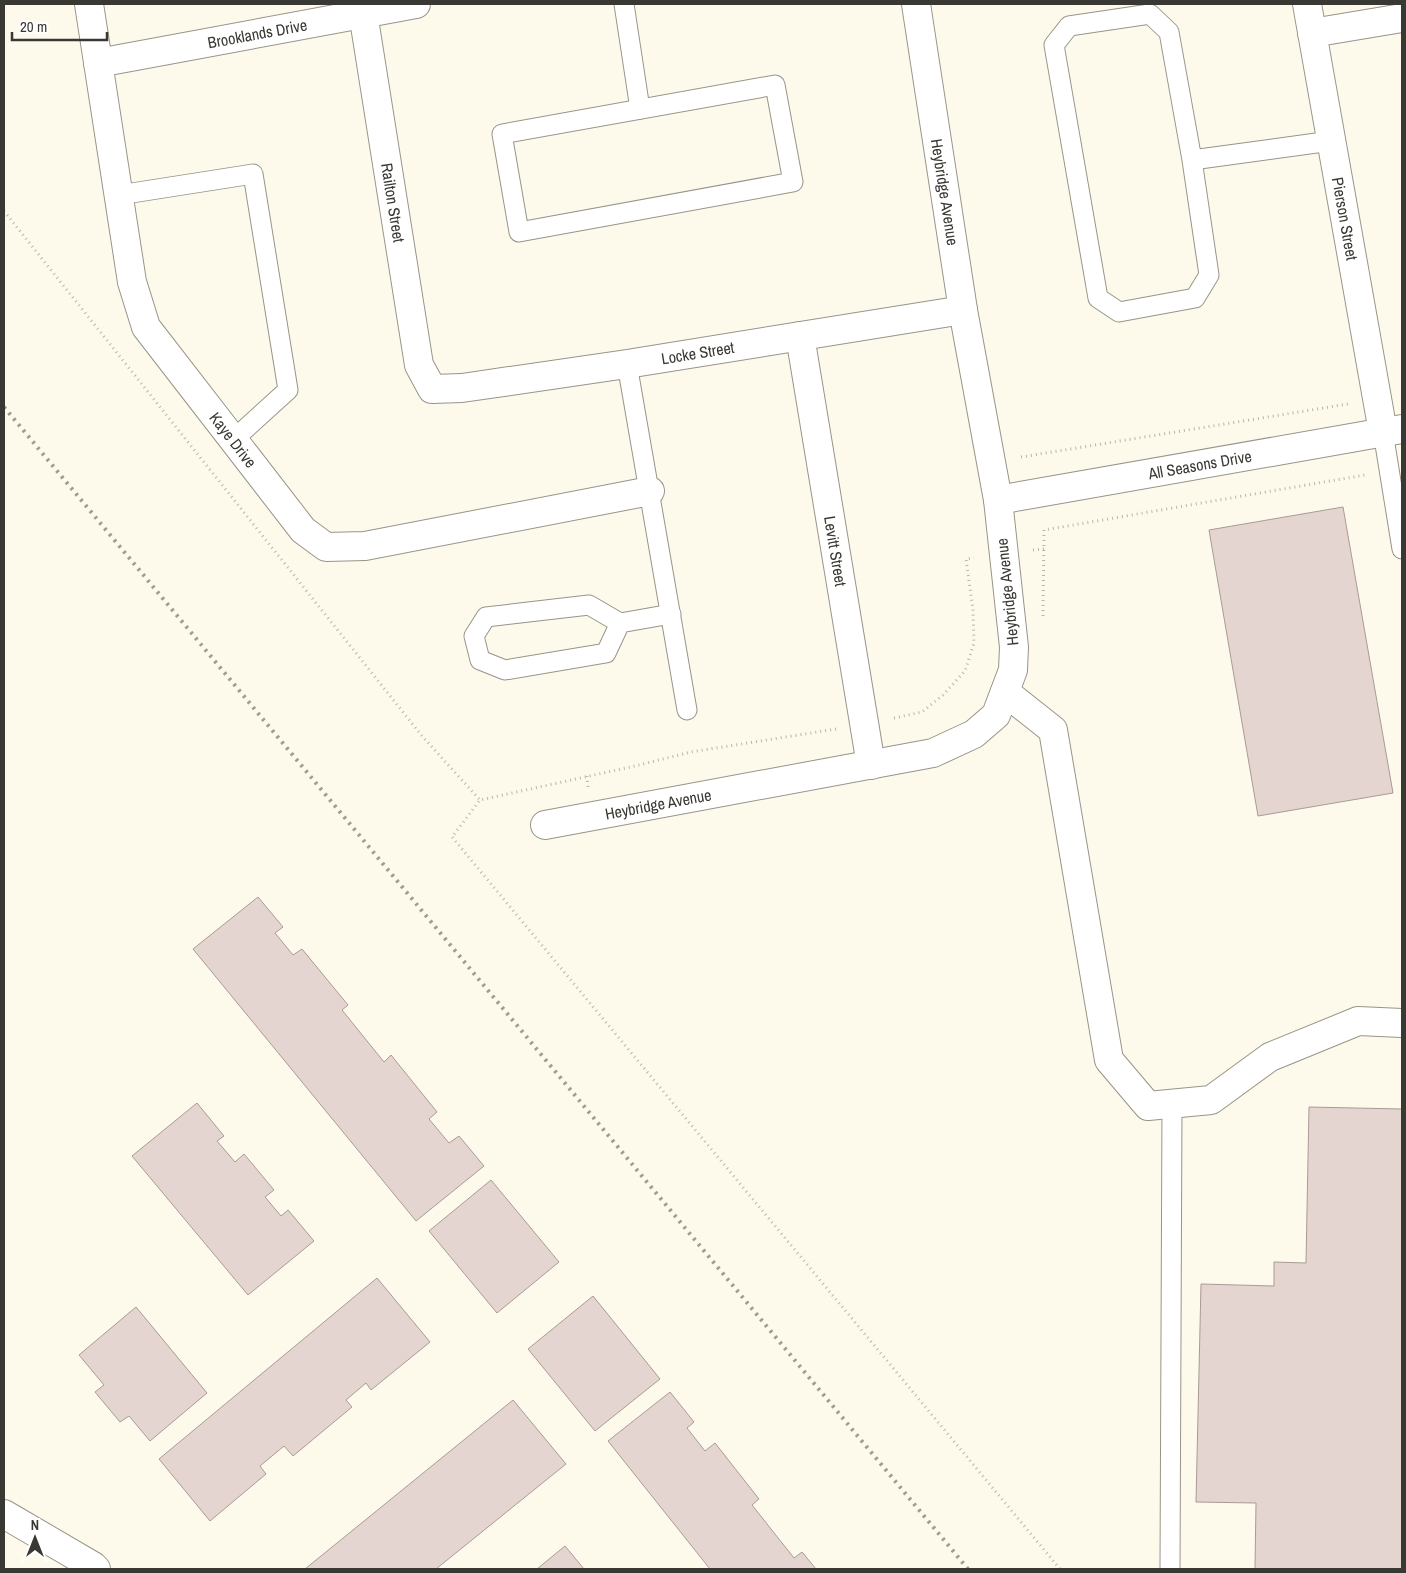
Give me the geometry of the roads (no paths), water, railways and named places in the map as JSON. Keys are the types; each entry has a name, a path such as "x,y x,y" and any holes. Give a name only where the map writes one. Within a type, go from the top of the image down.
{"street":[{"name":"Kaye Drive","path":"89,4 132,282 146,327 303,530 326,547 365,546 650,491"},
{"name":"Brooklands Drive","path":"98,63 329,12 363,13 416,4"},
{"name":"Heybridge Avenue","path":"545,825 933,753 974,734 996,715 1013,670 1014,647 998,500 963,310 916,4"},
{"name":"Pierson Street","path":"1307,4 1376,393 1392,431"},
{"name":"Railton Street","path":"363,13 419,365 432,389"},
{"path":"1312,33 1402,18"},
{"name":"Locke Street","path":"432,389 462,388 627,364 963,310"},
{"name":"Levitt Street","path":"800,336 871,765"},
{"name":"All Seasons Drive","path":"998,500 1392,431"},
{"path":"1005,692 1053,730 1108,1060 1148,1106 1212,1100 1270,1057 1358,1021 1402,1023"},
{"path":"4,1514 96,1569"}],"lane":[{"path":"624,4 640,109"},
{"path":"1150,14 1170,32 1192,160 1209,275 1194,298 1119,312 1098,298 1054,45 1069,26 1150,14"},
{"path":"776,85 793,182 519,232 502,134 640,109 776,85"},
{"path":"1192,160 1331,141"},
{"path":"119,195 253,174 288,390 233,440"},
{"path":"627,364 687,710"},
{"path":"1392,431 1390,470 1402,549"},
{"path":"620,623 606,653 505,670 480,660 474,636 486,617 589,605 620,623 670,614"},
{"path":"1170,1569 1172,1104"}],"railway":[{"path":"4,407 968,1569"}]}
